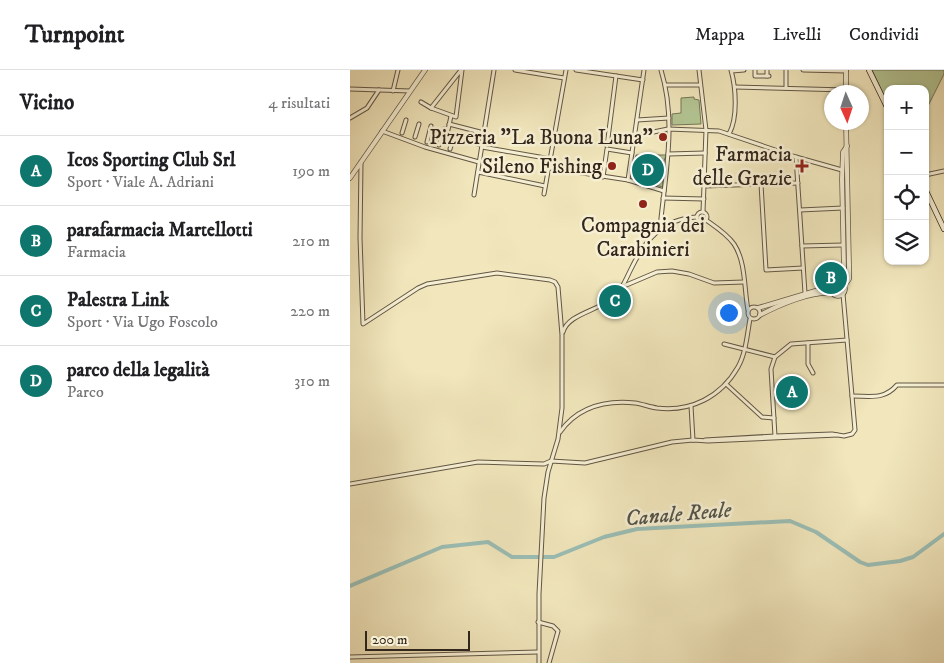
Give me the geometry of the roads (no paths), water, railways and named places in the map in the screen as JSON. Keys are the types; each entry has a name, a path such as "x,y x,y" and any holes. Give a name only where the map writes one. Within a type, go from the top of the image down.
{"main road":[{"path":"869,70 884,101"},
{"path":"929,197 944,229"}],"street":[{"path":"393,90 398,70"},
{"path":"351,176 425,70"},
{"path":"431,108 462,70"},
{"path":"422,102 431,108 456,117 462,70"},
{"path":"474,195 494,70"},
{"path":"515,70 564,78"},
{"path":"543,75 544,70"},
{"path":"544,194 566,70"},
{"path":"576,70 643,80"},
{"path":"628,180 644,70"},
{"path":"660,229 668,166 669,118 668,99 661,70"},
{"path":"699,70 706,130 703,212 706,214 706,220"},
{"path":"729,134 733,127 735,87 732,70 744,70"},
{"path":"755,70 755,76 768,76 767,70"},
{"path":"786,70 786,88"},
{"path":"803,70 846,70 846,85"},
{"path":"607,146 616,76"},
{"path":"665,85 700,85"},
{"path":"735,87 824,90"},
{"path":"350,89 410,91"},
{"path":"350,118 367,108 379,90"},
{"path":"439,145 444,129 448,130 451,116"},
{"path":"637,120 669,118"},
{"path":"402,133 406,120"},
{"path":"415,137 419,124"},
{"path":"449,124 484,133"},
{"path":"427,142 431,126"},
{"path":"634,136 668,129 719,131 796,157 842,170"},
{"path":"350,484 478,462 544,464 551,462 592,462 672,442 852,434 855,430 848,340 842,294 849,278 846,130"},
{"path":"382,131 425,147 479,162"},
{"path":"450,149 453,138 482,146 551,159"},
{"path":"748,310 752,307 758,308 832,286 842,277 844,270 844,245 842,170 843,152 847,146"},
{"path":"603,177 607,149 632,153"},
{"path":"668,154 705,154"},
{"path":"796,157 805,293"},
{"path":"361,161 360,238 363,324 427,284 497,273 555,282 558,287 562,335 562,394 559,433 544,498 540,552 539,663"},
{"path":"549,168 628,180 664,191"},
{"path":"929,174 944,171"},
{"path":"478,172 546,186"},
{"path":"704,186 798,183"},
{"path":"761,184 766,270 803,268"},
{"path":"663,198 704,199"},
{"path":"800,210 843,208"},
{"path":"562,335 564,326 571,320 600,308 612,299 624,286 641,251 660,229 677,220 697,217 699,213 703,212"},
{"path":"697,217 700,222 706,220"},
{"path":"559,433 568,420 580,412 609,403 637,404 671,409 691,406 714,395 726,384 738,366 744,349 750,319 747,314 742,263 734,244 727,236 706,220"},
{"path":"802,246 844,245"},
{"path":"624,286 658,272 672,271 689,274 714,283 744,282"},
{"path":"837,282 842,283 844,286"},
{"path":"832,286 832,293"},
{"path":"750,319 755,320 776,306 824,292 832,293 836,296 842,294"},
{"path":"758,308 760,315"},
{"path":"775,436 771,369 775,357 791,344 848,340"},
{"path":"808,343 808,364 813,373"},
{"path":"724,344 775,357"},
{"path":"726,384 762,417 774,418"},
{"path":"852,396 880,396 890,393 897,385 944,385"},
{"path":"691,406 693,440"},
{"path":"704,440 708,438 837,435"},
{"path":"538,622 553,626 558,631 549,663"},
{"path":"350,657 538,652"}],"waterway":[{"name":"Canale Reale","path":"350,586 442,547 488,542 512,557 554,557 604,537 637,529 790,521 816,532 860,562 868,565 900,561 913,557 944,534"}],"place":[{"name":"Pizzeria \"La Buona Luna\"","path":"663,137"},
{"name":"Sileno Fishing","path":"612,166"},
{"name":"Farmacia delle Grazie","path":"802,166"},
{"name":"parco della legalità","path":"648,170"},
{"name":"Compagnia dei Carabinieri","path":"643,204"},
{"name":"parafarmacia Martellotti","path":"831,278"},
{"name":"Palestra Link","path":"615,301"},
{"name":"Icos Sporting Club Srl","path":"792,392"}]}
